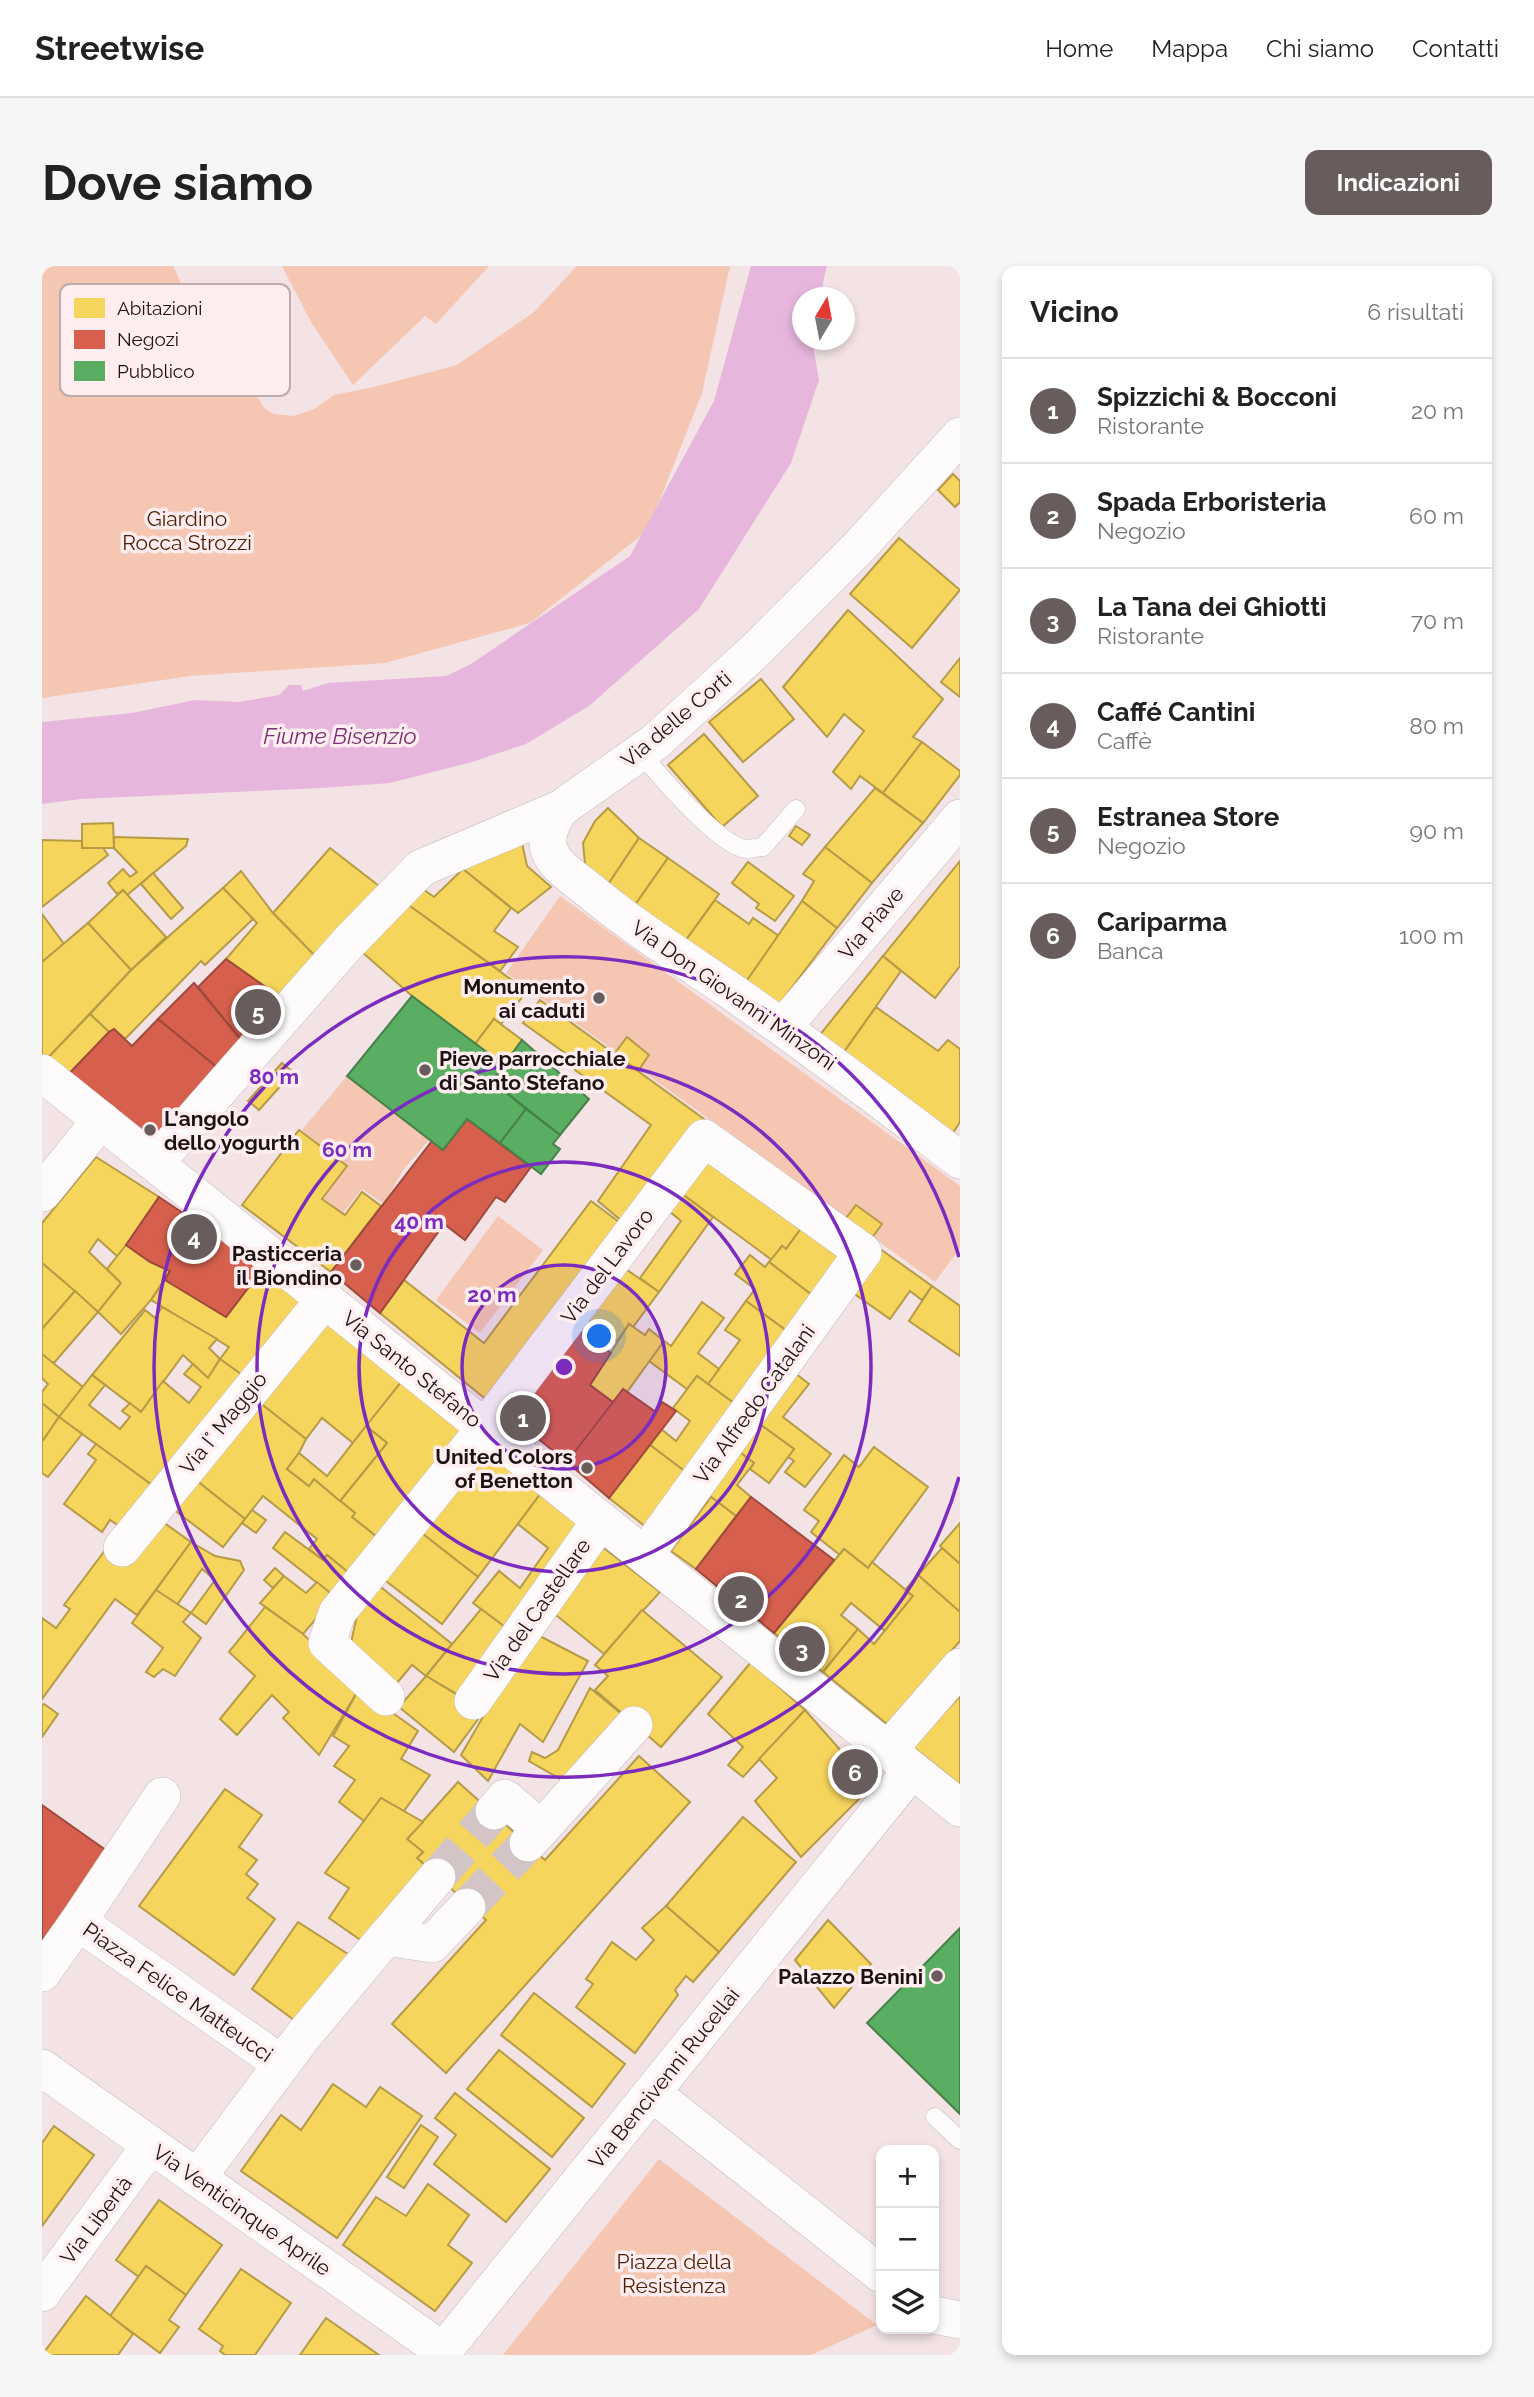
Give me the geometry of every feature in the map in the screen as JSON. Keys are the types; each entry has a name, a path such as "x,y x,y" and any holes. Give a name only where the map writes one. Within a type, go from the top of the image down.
{"street":[{"name":"Via delle Corti","path":"155,1163 348,943 421,868 560,809 655,742 757,650 857,549 960,436"},
{"name":"Via Don Giovanni Minzoni","path":"560,809 547,836 555,861 609,907 783,1027 960,1160"},
{"name":"Via Piave","path":"783,1027 960,818"},
{"name":"Via Santo Stefano","path":"42,1073 960,1808"},
{"path":"42,1193 101,1120"},
{"name":"Via del Lavoro","path":"386,1697 327,1643 337,1612 485,1428 704,1138 863,1252"},
{"name":"Via Alfredo Catalani","path":"645,1555 863,1252"},
{"name":"Via I° Maggio","path":"122,1548 325,1299"},
{"name":"Via del Castellare","path":"473,1701 600,1520"},
{"name":"Via Bencivenni Rucellai","path":"442,2353 887,1801 900,1760 960,1667"},
{"path":"494,1811 505,1798 535,1836 634,1725"},
{"path":"78,1922 162,1796"},
{"path":"282,2064 437,1878"},
{"path":"386,1937 432,1944 467,1907"},
{"name":"Piazza Felice Matteucci","path":"42,1973 78,1922 282,2064 197,2178"},
{"name":"Via Venticinque Aprile","path":"42,2068 442,2353"},
{"path":"652,2093 877,2271"},
{"name":"Via Libertà","path":"42,2294 150,2146"},
{"path":"939,2316 960,2320"}],"lane":[{"path":"640,752 660,777 714,831 745,849 763,846 796,808"},
{"path":"935,2117 960,2140"}],"green space":[{"name":"Giardino Rocca Strozzi","path":"42,266 173,266 181,284 60,284 60,396 257,396 264,408 274,414 294,416 314,409 334,395 457,365 534,312 577,266 730,266 702,393 648,530 530,623 385,663 190,676 42,698"},
{"path":"282,266 489,266 436,324 425,316 353,385 311,322"},
{"path":"560,896 960,1186 960,1248 935,1282 506,973"},
{"path":"347,1076 430,1139 403,1170 384,1204 362,1189 342,1214 324,1199 346,1167 302,1130"},
{"path":"498,1216 543,1250 480,1333 436,1300"},
{"name":"Piazza della Resistenza","path":"659,2159 876,2324 811,2355 503,2355"}],"water":[{"name":"Fiume Bisenzio","path":"751,266 827,266 822,287 792,287 792,350 814,350 819,380 791,463 699,609 589,706 526,744 472,762 390,783 81,799 42,804 42,722 132,713 195,700 239,702 279,695 289,685 301,685 303,691 328,683 446,676 471,664 630,556 714,401"}],"building: Abitazioni":[{"path":"953,474 960,481 960,502 955,507 938,490"},
{"path":"899,538 960,590 912,648 850,594"},
{"path":"848,610 943,699 913,737 922,742 883,793 860,776 851,789 833,772 864,731 844,714 827,737 783,687"},
{"path":"960,658 960,697 941,682"},
{"path":"761,679 794,719 743,762 709,722"},
{"path":"704,734 758,796 722,827 668,765"},
{"path":"922,742 960,771 960,775 923,823 883,793"},
{"path":"875,788 923,823 872,883 825,847"},
{"path":"608,808 639,838 603,892 586,873 583,843 595,821"},
{"path":"113,823 114,848 82,848 82,824"},
{"path":"796,826 810,835 802,845 789,836"},
{"path":"114,837 188,839 186,846 127,895 123,890 117,894 108,883 123,869 130,877 137,872 114,848"},
{"path":"639,838 668,858 630,912 603,892"},
{"path":"42,840 82,841 82,848 103,848 108,855 42,907"},
{"path":"522,843 527,866 551,887 518,913 463,869"},
{"path":"825,847 872,883 837,928 802,901 814,881 803,874"},
{"path":"330,848 379,886 318,959 273,913"},
{"path":"668,858 719,894 681,947 630,912"},
{"path":"960,861 960,966 935,998 883,956"},
{"path":"748,862 794,896 775,921 756,908 759,904 732,883"},
{"path":"463,869 511,908 494,931 518,947 500,971 403,901 420,887 434,897"},
{"path":"241,871 273,913 318,959 281,998 226,959 257,923 223,888"},
{"path":"153,873 183,908 171,919 141,884"},
{"path":"223,888 253,919 205,965 201,961 125,1039 114,1029 109,1032 90,1014 131,970"},
{"path":"123,890 166,937 131,970 88,923"},
{"path":"715,900 749,924 753,918 779,936 741,989 681,947"},
{"path":"403,901 527,991 501,1024 494,1019 475,1044 412,996 362,952"},
{"path":"802,901 837,928 774,1011 741,989"},
{"path":"42,914 64,944 42,962"},
{"path":"88,923 131,970 44,1062 42,962"},
{"path":"883,956 901,971 839,1059 815,1041"},
{"path":"540,1000 704,1119 623,1222 598,1201 651,1125 575,1070 579,1063 523,1023"},
{"path":"876,1007 938,1051 948,1040 960,1049 960,1122 949,1139 839,1059"},
{"path":"90,1014 109,1032 63,1080 44,1062"},
{"path":"494,1019 522,1040 504,1065 475,1044"},
{"path":"627,1037 649,1055 638,1071 615,1053"},
{"path":"282,1063 293,1072 259,1110 248,1101"},
{"path":"299,1130 347,1166 322,1199 345,1215 362,1192 381,1206 331,1272 242,1205"},
{"path":"695,1152 805,1223 786,1249 782,1246 772,1260 670,1185"},
{"path":"96,1157 159,1197 118,1257 98,1239 89,1252 121,1283 98,1312 42,1263 42,1223"},
{"path":"670,1185 713,1217 659,1292 640,1278 681,1221 657,1201"},
{"path":"591,1201 623,1225 488,1401 380,1313 404,1280 484,1343"},
{"path":"856,1205 882,1224 866,1246 840,1226"},
{"path":"805,1223 854,1259 821,1302 769,1262 782,1246 786,1249"},
{"path":"126,1245 150,1262 170,1271 151,1300 121,1334 98,1312 121,1283 107,1269"},
{"path":"876,1246 932,1286 922,1300 910,1291 890,1319 846,1288"},
{"path":"750,1255 765,1267 769,1262 821,1302 795,1337 746,1301 755,1289 735,1274"},
{"path":"614,1261 659,1292 633,1327 629,1324 617,1341 578,1312"},
{"path":"42,1263 75,1291 42,1329"},
{"path":"264,1267 311,1305 249,1380 220,1359 229,1347 151,1300 165,1280 226,1317"},
{"path":"932,1286 960,1306 960,1356 909,1321"},
{"path":"75,1291 98,1312 53,1364 42,1354 42,1329"},
{"path":"746,1301 795,1337 742,1409 708,1384 740,1340 725,1330"},
{"path":"702,1302 724,1318 698,1353 719,1369 708,1384 697,1376 687,1389 649,1361 664,1341 671,1346"},
{"path":"162,1307 217,1339 209,1348 220,1359 208,1378 183,1355 141,1412 92,1375 145,1310 155,1318"},
{"path":"320,1317 402,1381 353,1443 322,1418 306,1439 255,1399"},
{"path":"629,1324 645,1335 649,1329 664,1341 627,1392 623,1389 614,1403 590,1385"},
{"path":"42,1354 83,1387 59,1417 42,1403 42,1392 48,1384 42,1378"},
{"path":"220,1359 249,1380 156,1488 59,1417 92,1375 105,1385 89,1405 120,1429 130,1417 122,1411 130,1403 141,1412 163,1381 189,1403 201,1387 184,1374 193,1364 208,1378"},
{"path":"791,1370 809,1384 783,1417 831,1454 805,1487 785,1472 794,1461 788,1457 794,1449 754,1420"},
{"path":"697,1376 742,1409 691,1476 650,1445 661,1429 676,1441 690,1421 673,1408"},
{"path":"402,1381 463,1429 377,1537 352,1517 355,1513 340,1501 387,1443 366,1426"},
{"path":"255,1399 306,1439 287,1469 309,1486 314,1479 355,1513 352,1517 377,1537 349,1573 327,1555 323,1560 309,1549 317,1539 263,1496 245,1519 192,1477"},
{"path":"42,1403 59,1417 42,1442"},
{"path":"59,1417 82,1434 48,1477 42,1473 42,1442"},
{"path":"754,1420 794,1449 769,1483 750,1469 754,1463 733,1447"},
{"path":"366,1426 387,1443 340,1501 314,1479 309,1486 287,1469 299,1453 327,1476"},
{"path":"96,1444 156,1488 122,1528 110,1520 102,1532 64,1504 96,1460 88,1454"},
{"path":"650,1445 691,1476 651,1531 609,1498"},
{"path":"484,1447 541,1493 478,1577 419,1531"},
{"path":"733,1447 754,1463 737,1485 751,1497 736,1516 711,1497 707,1503 696,1495"},
{"path":"874,1447 928,1487 868,1568 844,1549 840,1555 811,1532 819,1521 804,1510 844,1455 859,1467"},
{"path":"192,1477 245,1519 223,1547 169,1506"},
{"path":"541,1493 586,1531 513,1633 473,1603 499,1571 520,1588 548,1548 518,1524"},
{"path":"711,1497 736,1516 696,1569 671,1551"},
{"path":"252,1510 266,1520 256,1533 242,1523"},
{"path":"160,1520 191,1542 137,1615 115,1599 42,1699 42,1618 56,1628 70,1609 64,1605 106,1549"},
{"path":"960,1523 960,1564 940,1546"},
{"path":"419,1531 478,1577 442,1624 382,1578"},
{"path":"285,1532 323,1560 327,1555 349,1573 335,1597 273,1548"},
{"path":"595,1541 660,1592 604,1654 551,1611"},
{"path":"191,1542 215,1556 240,1561 244,1570 206,1624 191,1613 215,1580 202,1569 177,1605 156,1590"},
{"path":"942,1548 960,1564 960,1612 918,1575"},
{"path":"844,1549 868,1568 872,1562 913,1596 885,1631 851,1603 841,1615 858,1629 823,1672 774,1633"},
{"path":"275,1568 284,1576 273,1588 264,1580"},
{"path":"918,1575 960,1612 960,1641 887,1724 823,1672 858,1629 874,1644 913,1596 905,1590"},
{"path":"284,1576 306,1593 317,1582 335,1597 303,1634 260,1603"},
{"path":"377,1584 452,1644 426,1676 412,1665 392,1689 348,1656 359,1607"},
{"path":"156,1590 191,1613 183,1622 201,1638 175,1676 163,1669 154,1677 146,1672 163,1648 132,1623"},
{"path":"265,1607 303,1634 359,1689 319,1755 283,1718 289,1712 272,1695 237,1735 220,1719 255,1676 229,1652"},
{"path":"481,1609 513,1633 464,1698 426,1676"},
{"path":"642,1610 722,1677 661,1747 595,1690 608,1676 595,1665"},
{"path":"532,1632 588,1661 543,1742 520,1724 488,1781 461,1755"},
{"path":"751,1662 805,1710 743,1777 728,1765 743,1747 708,1714"},
{"path":"426,1676 484,1711 454,1752 399,1707"},
{"path":"590,1688 624,1716 569,1784 529,1761 532,1752 545,1758 558,1750"},
{"path":"359,1689 418,1731 401,1759 430,1775 404,1811 381,1798 364,1821 339,1802 355,1780 334,1766 349,1746 333,1736"},
{"path":"960,1696 960,1783 959,1784 912,1746"},
{"path":"42,1705 58,1714 42,1737"},
{"path":"805,1710 872,1786 801,1857 755,1801 777,1778 759,1759"},
{"path":"639,1756 690,1802 446,2073 392,2024 486,1920 417,1858 423,1852 407,1839 458,1782 545,1860"},
{"path":"225,1789 262,1815 239,1847 257,1860 246,1874 258,1884 247,1898 275,1919 234,1975 139,1906"},
{"path":"381,1798 423,1822 407,1839 423,1852 417,1858 430,1870 372,1948 329,1918 349,1888 325,1873"},
{"path":"743,1817 796,1862 719,1952 666,1906"},
{"path":"666,1906 719,1952 693,1982 686,1976 675,1990 678,1995 635,2053 576,2007 593,1984 586,1979 612,1942 636,1960 654,1940 642,1928"},
{"path":"828,1920 871,1964 834,2008 795,1960"},
{"path":"298,1922 351,1956 294,2020 252,1989"},
{"path":"534,1993 625,2064 592,2107 501,2035"},
{"path":"499,2050 584,2118 552,2157 467,2089"},
{"path":"333,2084 366,2107 380,2087 422,2116 337,2238 241,2171 281,2115 301,2130"},
{"path":"455,2093 550,2169 506,2222 434,2164 456,2135 435,2118"},
{"path":"421,2125 438,2137 404,2188 387,2177"},
{"path":"54,2126 94,2155 42,2226 42,2143"},
{"path":"428,2184 469,2215 448,2245 472,2263 435,2311 343,2245 376,2197 406,2216"},
{"path":"159,2200 222,2245 186,2295 146,2266 139,2277 116,2260"},
{"path":"146,2266 186,2295 169,2320 179,2327 160,2353 110,2316"},
{"path":"241,2269 291,2303 255,2355 225,2355 220,2351 223,2346 199,2329"},
{"path":"86,2296 133,2334 118,2355 42,2355"},
{"path":"326,2318 379,2355 300,2355"}],"building: Negozi":[{"path":"226,959 281,998 242,1041 198,987"},
{"path":"194,983 242,1041 219,1069 158,1019"},
{"path":"158,1019 219,1069 147,1153 63,1080 109,1032 114,1029 132,1046"},
{"path":"467,1119 531,1167 505,1202 496,1197 465,1240 444,1224 380,1313 331,1272 432,1141 443,1150"},
{"path":"159,1197 264,1267 226,1317 165,1280 170,1271 150,1262 126,1245"},
{"path":"574,1327 611,1353 590,1385 614,1403 567,1462 510,1416"},
{"path":"623,1389 656,1412 662,1402 676,1411 609,1498 567,1462"},
{"path":"751,1497 834,1560 774,1633 696,1569"},
{"path":"42,1805 117,1858 42,1963"}],"building: Pubblico":[{"name":"Pieve parrocchiale di Santo Stefano","path":"412,996 504,1065 492,1081 526,1109 500,1143 467,1119 443,1150 347,1076"},
{"path":"522,1040 589,1099 560,1135 492,1081"},
{"path":"526,1109 560,1135 553,1144 560,1149 541,1174 500,1143"},
{"name":"Palazzo Benini","path":"960,1928 960,2114 867,2023"}],"tunnel":[{"path":"437,1877 494,1811"},
{"path":"467,1907 528,1843"}],"place":[{"name":"Monumento ai caduti","path":"599,998"},
{"name":"Estranea Store","path":"258,1012"},
{"name":"Pieve parrocchiale di Santo Stefano","path":"425,1070"},
{"name":"L'angolo dello yogurth","path":"150,1130"},
{"name":"Caffé Cantini","path":"194,1237"},
{"name":"Pasticceria il Biondino","path":"356,1265"},
{"name":"Spizzichi & Bocconi","path":"523,1418"},
{"name":"United Colors of Benetton","path":"587,1468"},
{"name":"Spada Erboristeria","path":"741,1599"},
{"name":"La Tana dei Ghiotti","path":"802,1649"},
{"name":"Cariparma","path":"855,1772"},
{"name":"Palazzo Benini","path":"937,1976"}]}
